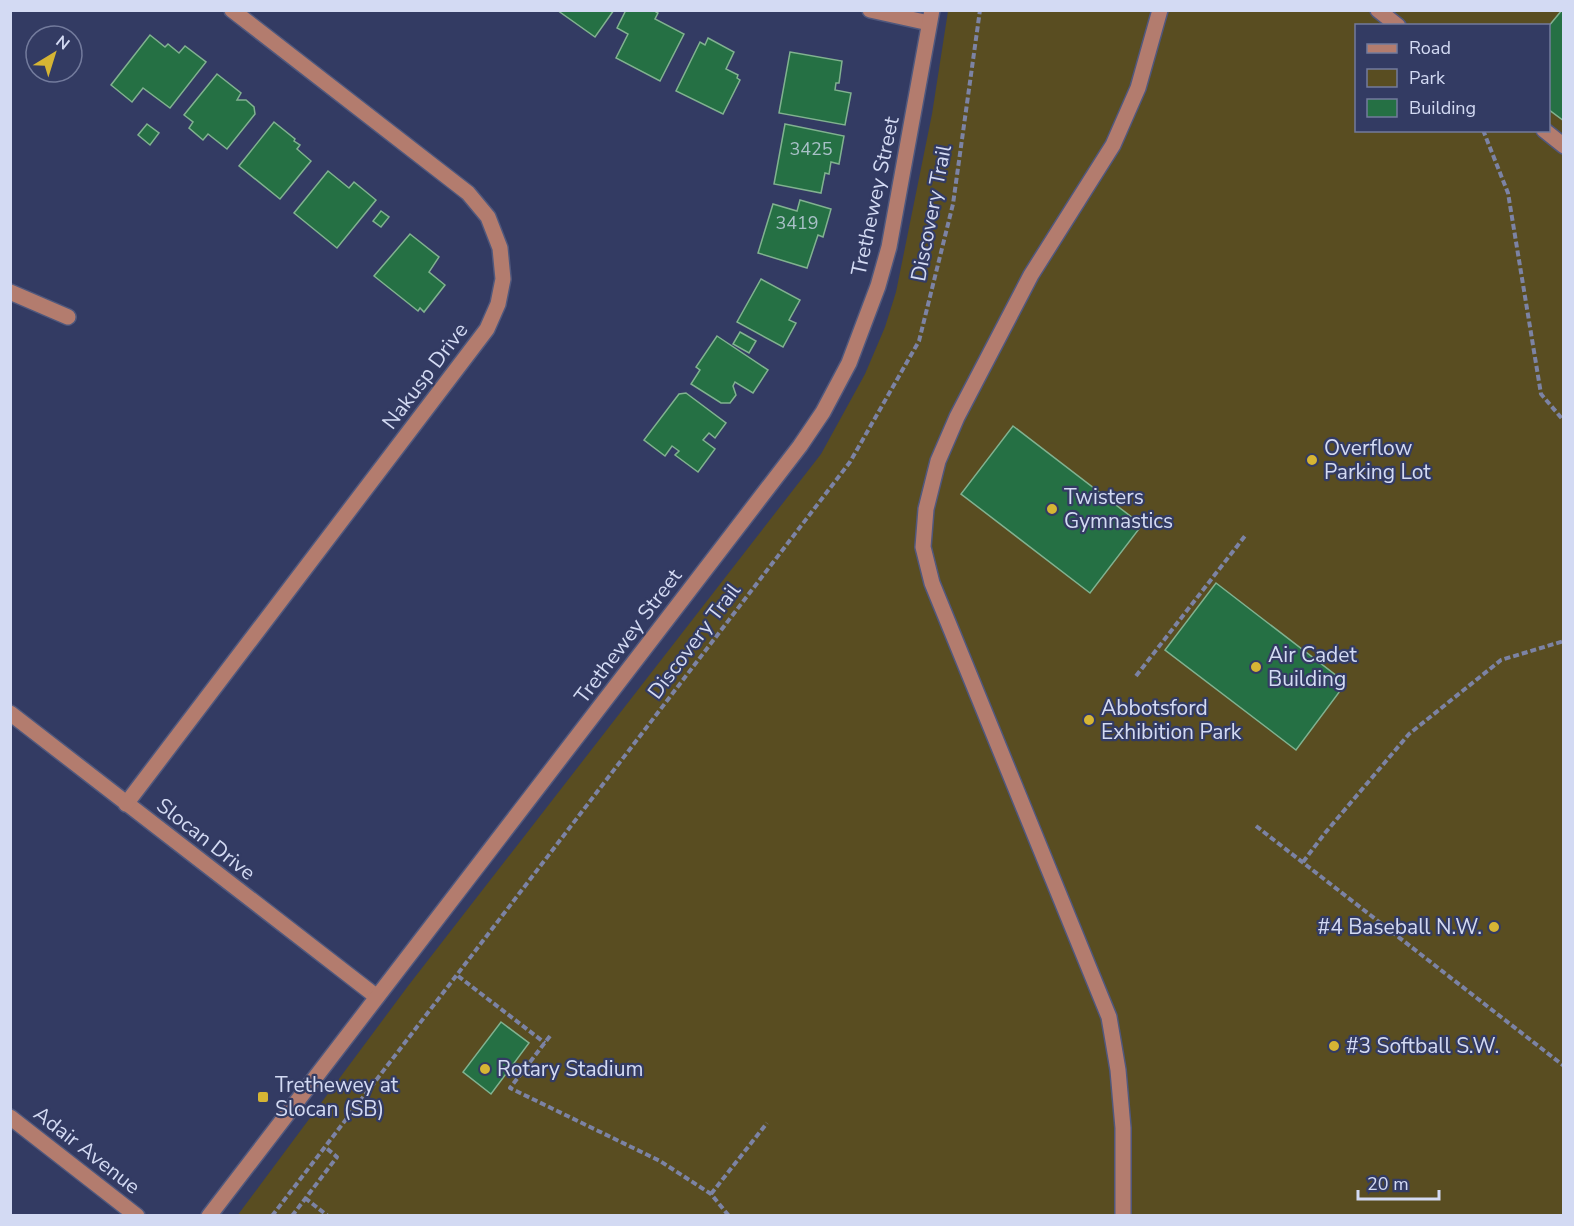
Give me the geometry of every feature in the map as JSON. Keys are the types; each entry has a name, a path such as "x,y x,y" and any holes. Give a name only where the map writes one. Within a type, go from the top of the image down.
{"street":[{"name":"Nakusp Drive","path":"126,804 487,329 498,304 503,279 500,248 488,217 468,194 232,10"},
{"path":"870,10 930,17"},
{"path":"1123,1215 1124,1128 1118,1070 1109,1017 932,583 923,548 926,509 938,461 957,417 1031,274 1113,145 1138,88 1160,10"},
{"path":"1378,10 1396,24"},
{"name":"Trethewey Street","path":"209,1215 800,446 823,412 853,354 889,247 930,17"},
{"path":"1546,132 1563,146"},
{"path":"10,292 68,317"},
{"name":"Slocan Drive","path":"10,713 377,997"},
{"name":"Adair Avenue","path":"10,1117 137,1215"}],"path":[{"name":"Discovery Trail","path":"272,1215 458,976 850,462 919,341 953,204 980,10"},
{"path":"1484,132 1508,193 1541,394 1563,421"},
{"path":"1136,676 1245,536"},
{"path":"1303,862 1324,833 1408,734 1502,660 1563,640"},
{"path":"1256,826 1563,1066"},
{"path":"458,976 545,1043"},
{"path":"550,1036 510,1088 660,1161 711,1194 729,1215"},
{"path":"711,1194 767,1123"},
{"path":"292,1215 337,1157 325,1147"},
{"path":"305,1198 328,1215"}],"green space":[{"name":"Abbotsford Exhibition Park","path":"948,11 1563,11 1563,1215 237,1216 408,986 821,454 865,374 885,327 896,292 932,114"}],"building":[{"path":"557,10 614,10 595,37"},
{"path":"626,10 653,10 658,13 655,19 684,34 660,81 616,58 628,34 617,28"},
{"path":"1564,10 1564,121 1550,110 1550,25"},
{"path":"150,35 165,47 168,44 179,53 185,46 206,62 170,108 143,88 132,102 111,85"},
{"path":"708,38 734,52 726,69 738,75 737,78 740,80 723,114 676,91 700,42 705,45"},
{"path":"790,52 842,61 839,83 836,83 835,90 851,93 845,125 779,113"},
{"path":"217,74 241,93 237,100 246,100 254,107 255,114 227,149 208,134 203,140 189,128 193,122 184,115"},
{"path":"274,122 295,139 294,141 300,145 297,149 311,161 280,199 239,166"},
{"path":"147,124 159,133 150,145 138,135"},
{"path":"785,124 844,136 839,164 831,162 829,174 825,173 821,193 774,184"},
{"path":"328,171 349,188 354,182 376,200 337,248 294,213"},
{"path":"800,200 831,209 823,237 818,235 807,268 758,253 773,204 797,211"},
{"path":"381,211 389,217 381,227 373,221"},
{"path":"410,234 439,257 429,272 445,285 424,312 420,308 418,311 374,276"},
{"path":"761,279 800,300 789,320 796,323 783,347 737,322"},
{"path":"740,332 756,341 749,353 733,344"},
{"path":"717,336 768,370 753,393 735,382 733,386 736,395 730,403 721,403 691,384 700,370 696,367"},
{"path":"686,393 726,423 715,438 709,433 703,440 715,449 698,472 675,455 679,451 672,446 665,456 644,440 679,394"},
{"name":"Twisters Gymnastics","path":"1013,426 1142,525 1090,593 961,494"},
{"name":"Air Cadet Building","path":"1216,583 1346,683 1296,750 1165,650"},
{"path":"501,1022 529,1043 491,1094 463,1072"}],"place":[{"name":"Overflow Parking Lot","path":"1312,460"},
{"name":"Twisters Gymnastics","path":"1052,509"},
{"name":"Air Cadet Building","path":"1256,667"},
{"name":"Abbotsford Exhibition Park","path":"1089,720"},
{"name":"#4 Baseball N.W.","path":"1494,927"},
{"name":"#3 Softball S.W.","path":"1334,1046"},
{"name":"Rotary Stadium","path":"485,1069"},
{"name":"Trethewey at Slocan (SB)","path":"263,1097"}]}
